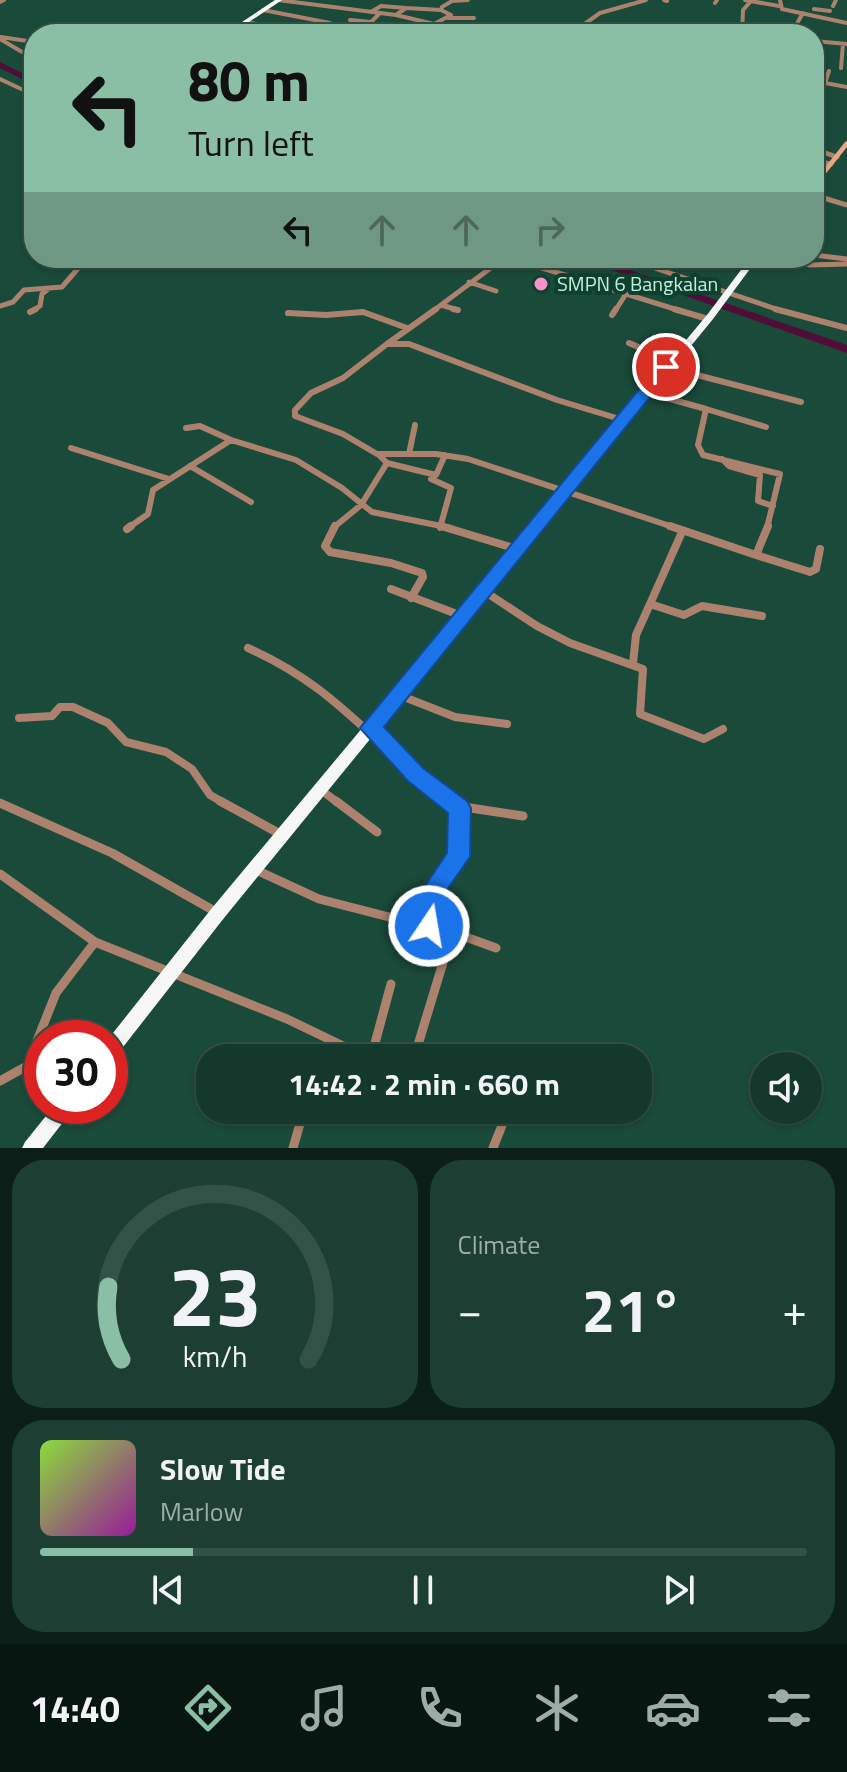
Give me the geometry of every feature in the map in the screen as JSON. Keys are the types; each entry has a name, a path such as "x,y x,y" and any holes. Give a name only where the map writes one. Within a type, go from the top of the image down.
{"highway":[{"path":"242,24 278,0"},
{"path":"128,1028 218,913 709,318 747,268"},
{"path":"31,1148 50,1124"}],"main road":[{"path":"824,170 847,143"}],"street":[{"path":"278,0 396,15 426,23 439,23 448,18 474,18"},
{"path":"441,10 449,2 468,0"},
{"path":"585,24 600,13 646,0"},
{"path":"745,0 780,3 782,9 847,23"},
{"path":"825,19 836,0"},
{"path":"742,24 743,10 751,1"},
{"path":"371,12 381,6 441,10 451,14 448,18"},
{"path":"329,24 341,8"},
{"path":"396,15 406,8"},
{"path":"814,9 831,8"},
{"path":"263,10 324,24"},
{"path":"350,20 371,22 380,13"},
{"path":"797,24 803,13"},
{"path":"286,24 299,18"},
{"path":"245,22 256,24"},
{"path":"0,38 24,41"},
{"path":"0,38 24,53"},
{"path":"824,42 845,44 841,68"},
{"path":"829,71 825,83 847,87"},
{"path":"0,79 24,90"},
{"path":"824,152 837,157"},
{"path":"824,163 831,164"},
{"path":"824,198 847,205"},
{"path":"824,258 847,261"},
{"path":"824,263 847,261"},
{"path":"0,306 13,302 24,290 66,285 79,268"},
{"path":"445,455 436,475 387,463 343,434 297,419 294,413 311,393 343,378 441,305 461,285 491,268"},
{"path":"540,268 709,318"},
{"path":"654,268 750,302 847,328"},
{"path":"469,282 496,291"},
{"path":"30,312 40,306 42,294 49,289"},
{"path":"612,315 626,294"},
{"path":"441,305 458,310"},
{"path":"288,313 326,315 363,312 407,328"},
{"path":"629,343 668,364 801,402"},
{"path":"387,344 409,344 557,400 623,420"},
{"path":"645,392 766,427"},
{"path":"706,409 698,449 703,455 780,474 756,555"},
{"path":"409,454 415,425"},
{"path":"186,428 200,426 231,440 296,460 342,488 361,505 380,514 454,529 517,549"},
{"path":"127,529 148,514 152,492 231,440"},
{"path":"71,448 169,479"},
{"path":"377,454 445,455 510,472 564,493 810,572 816,569 820,549"},
{"path":"722,459 729,466 760,475 758,501 773,506"},
{"path":"387,463 361,505 333,528 326,550 391,563 422,573 423,577 411,598"},
{"path":"190,466 251,502"},
{"path":"431,479 451,488 440,528"},
{"path":"633,663 636,635 682,532"},
{"path":"391,589 462,616"},
{"path":"484,591 537,626 570,643 643,669 639,713 704,739 723,729"},
{"path":"650,604 684,615 702,606 762,616"},
{"path":"248,648 308,677 371,728 416,775 457,806 460,811 461,846 453,866 438,883 429,926"},
{"path":"399,695 455,717 507,724"},
{"path":"19,718 52,716 60,707 67,706 84,711 108,723 126,742 166,752 192,769 210,795 282,835"},
{"path":"320,789 377,832"},
{"path":"0,803 56,823 110,849 218,913"},
{"path":"457,806 523,816"},
{"path":"254,869 319,899 429,926 496,948"},
{"path":"0,874 95,942 287,1019 338,1044"},
{"path":"418,1044 452,933"},
{"path":"45,1020 56,993 95,942"},
{"path":"374,1044 391,984"},
{"path":"0,1081 24,1068"},
{"path":"293,1148 300,1124"},
{"path":"493,1148 503,1124"}],"waterway":[{"path":"0,65 24,77"},
{"path":"613,268 847,349"}],"place":[{"name":"SMPN 6 Bangkalan","path":"541,284"}],"route":[{"path":"429,926 438,883 453,866 461,846 460,808 416,775 371,728 666,367"}]}
